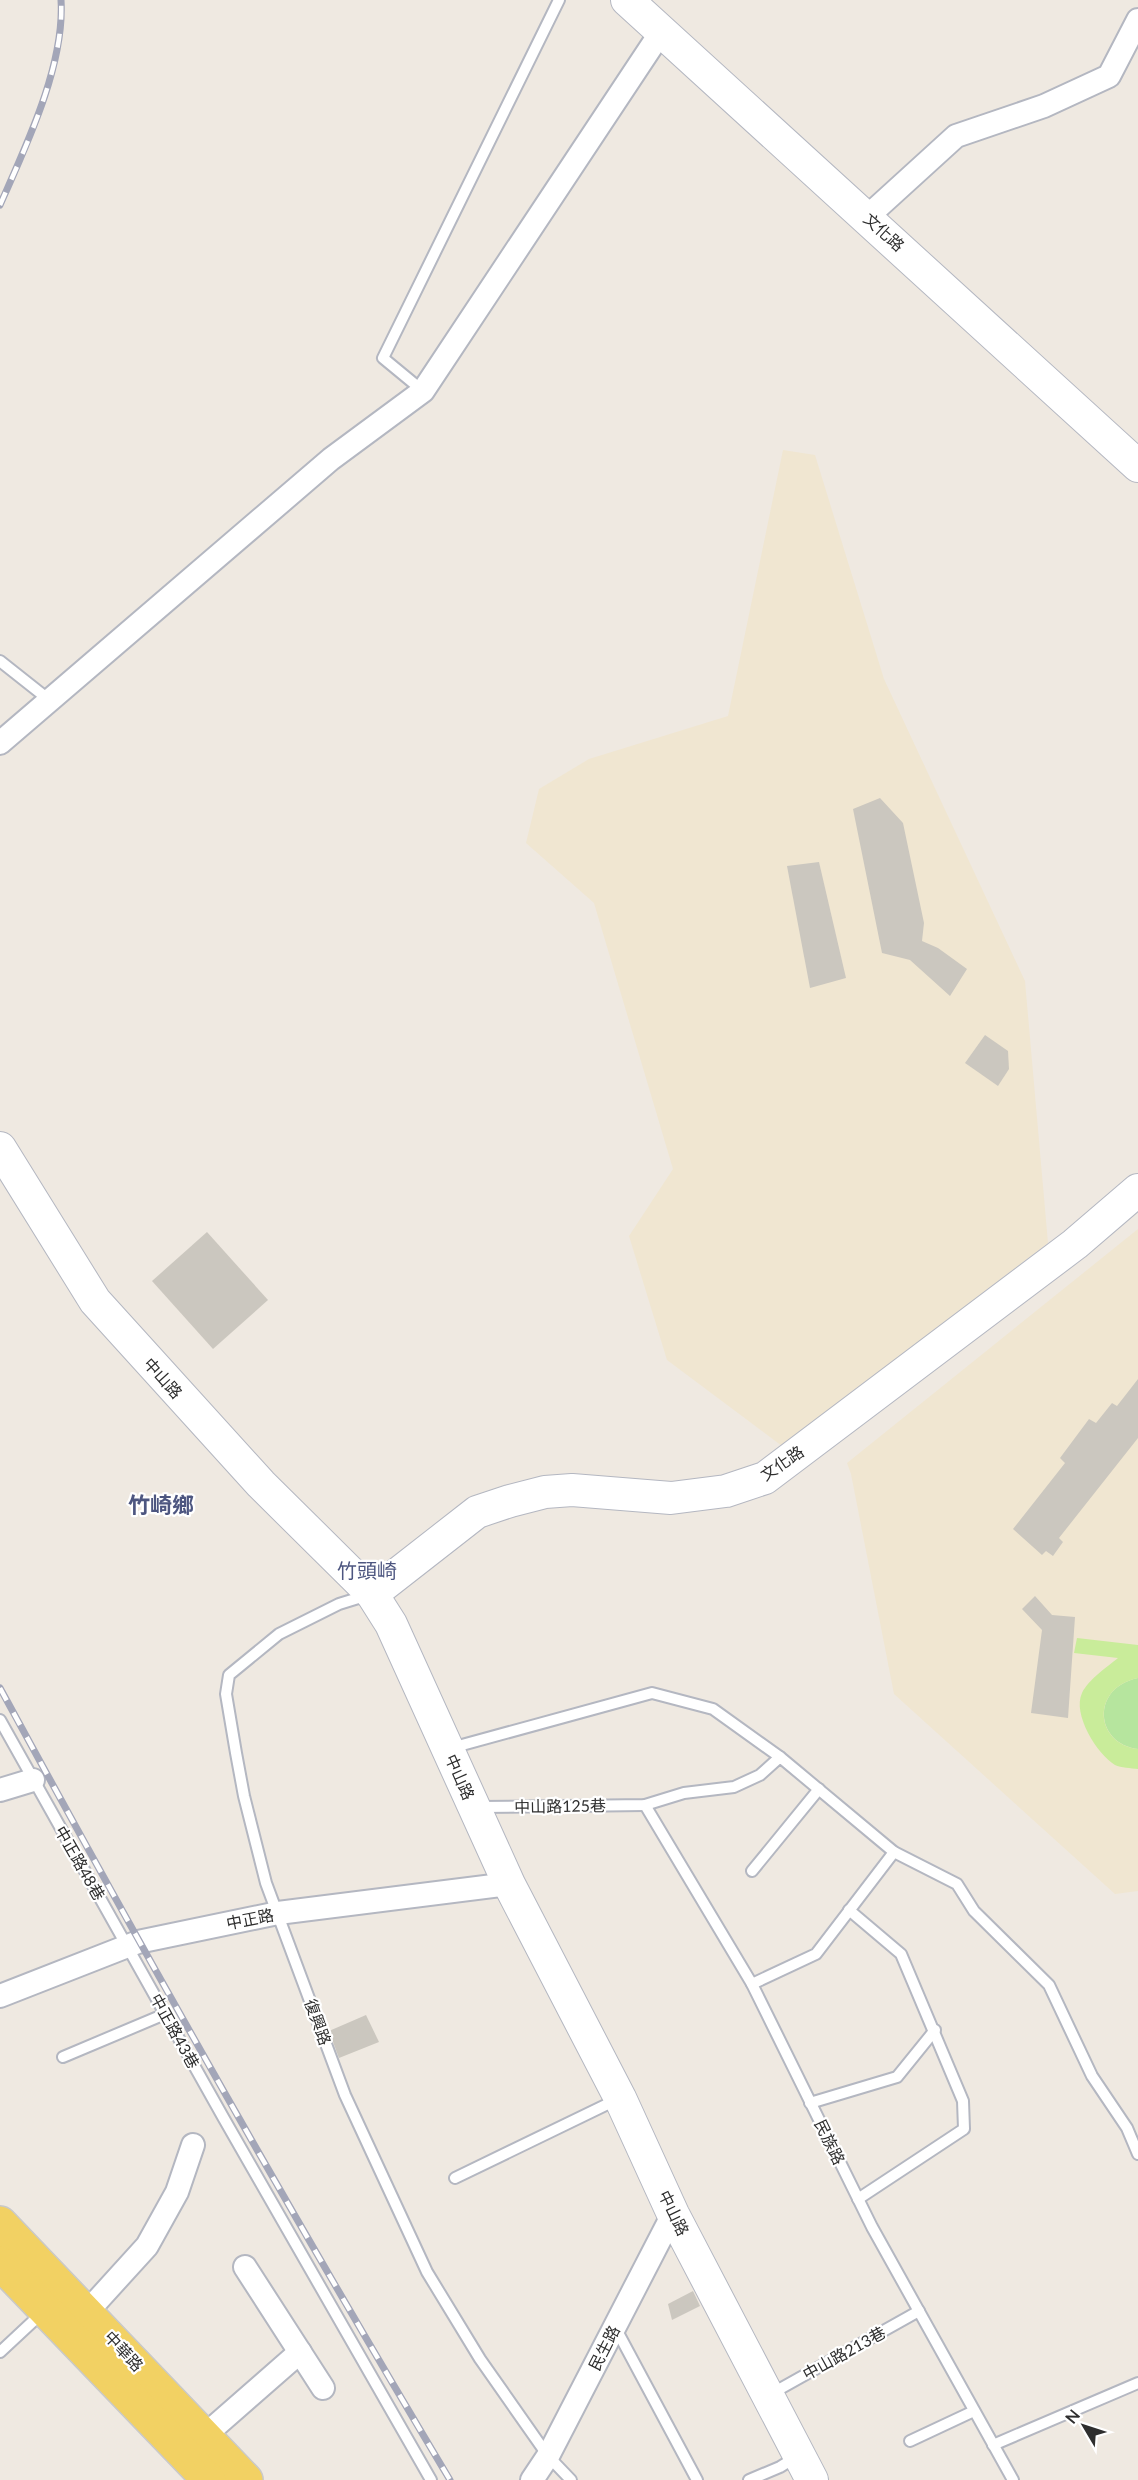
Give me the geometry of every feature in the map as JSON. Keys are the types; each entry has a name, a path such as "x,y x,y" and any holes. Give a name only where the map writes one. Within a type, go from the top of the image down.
{"main road":[{"name":"中華路","path":"0,2223 246,2480"},
{"name":"中華路","path":"0,2263 209,2480"}],"street":[{"name":"文化路","path":"627,0 1138,466"},
{"path":"867,217 956,136 1044,106 1109,76 1138,20"},
{"path":"0,743 48,699 331,459 423,391 661,32"},
{"name":"中山路","path":"0,1148 95,1301 261,1484 372,1594 391,1624 509,1884 620,2098 673,2214 805,2468"},
{"name":"文化路","path":"372,1594 477,1512 510,1500 545,1492 572,1490 671,1498 726,1491 765,1478 1075,1244 1138,1190"},
{"path":"0,1790 33,1780"},
{"name":"中正路","path":"0,1996 127,1945 278,1913 509,1884"},
{"path":"87,2312 147,2246 177,2193 193,2145"},
{"name":"民生路","path":"532,2480 548,2456 673,2214"},
{"path":"245,2267 323,2388"},
{"path":"204,2436 300,2352"}],"lane":[{"path":"423,391 383,358 559,0"},
{"path":"0,661 48,699"},
{"name":"復興路","path":"372,1594 339,1604 279,1634 229,1675 226,1694 244,1796 266,1883 345,2095 428,2272 480,2359 548,2456 572,2480"},
{"path":"448,1749 652,1693 713,1709 780,1757 894,1852 957,1884 974,1911 1048,1984 1092,2076 1127,2128 1138,2154"},
{"name":"中正路48巷","path":"0,1720 127,1945"},
{"name":"中山路125巷","path":"474,1807 645,1805 684,1794 734,1787 760,1775 780,1757"},
{"path":"752,1871 819,1789"},
{"name":"民族路","path":"645,1805 752,1984 858,2199 1013,2480"},
{"path":"752,1984 816,1954 894,1852"},
{"path":"849,1910 901,1954 963,2101 964,2129 858,2199"},
{"name":"中正路43巷","path":"127,1945 431,2480"},
{"path":"63,2057 165,2014"},
{"path":"810,2103 897,2077 935,2030"},
{"path":"455,2178 620,2098"},
{"path":"1127,2128 1138,2121"},
{"path":"0,2352 45,2309"},
{"name":"中山路213巷","path":"769,2395 919,2311"},
{"path":"615,2327 697,2480"},
{"path":"993,2445 1138,2383"},
{"path":"910,2441 974,2411"},
{"path":"750,2480 780,2468 805,2468"}],"shaded area":[{"path":"783,450 815,455 884,679 1025,981 1048,1243 782,1446 667,1360 629,1236 673,1169 594,903 526,843 539,789 589,759 728,716"},
{"path":"1138,1229 1138,1891 1115,1894 894,1694 847,1463"}],"green space":[{"path":"1077,1638 1138,1645 1138,1678 1122,1684 1112,1693 1106,1704 1104,1715 1106,1727 1113,1737 1124,1745 1138,1749 1138,1769 1115,1765 1108,1760 1088,1733 1080,1712 1082,1693 1093,1679 1118,1658 1074,1653"},
{"path":"1138,1678 1138,1749 1124,1745 1113,1737 1106,1727 1104,1715 1106,1704 1112,1693 1122,1684"}],"building":[{"path":"880,798 903,823 924,923 922,941 938,948 967,969 950,996 910,960 882,953 853,809"},
{"path":"819,862 846,978 810,988 787,866"},
{"path":"985,1035 1008,1051 1009,1069 998,1086 965,1063"},
{"path":"207,1232 268,1300 213,1349 152,1281"},
{"path":"1138,1379 1138,1438 1059,1538 1063,1542 1053,1556 1046,1551 1042,1555 1013,1529 1065,1463 1060,1458 1089,1419 1096,1423 1112,1403 1117,1406"},
{"path":"1035,1596 1052,1615 1075,1617 1068,1718 1031,1713 1042,1630 1022,1609"},
{"path":"366,2015 379,2042 339,2058 329,2031"},
{"path":"693,2291 700,2306 672,2320 668,2304"}],"railway":[{"path":"0,205 42,105 57,51 61,25 61,0"},
{"path":"0,1688 221,2086 450,2480"}],"district":[{"name":"竹崎鄉","path":"161,1505"},
{"name":"竹頭崎","path":"367,1571"}]}
